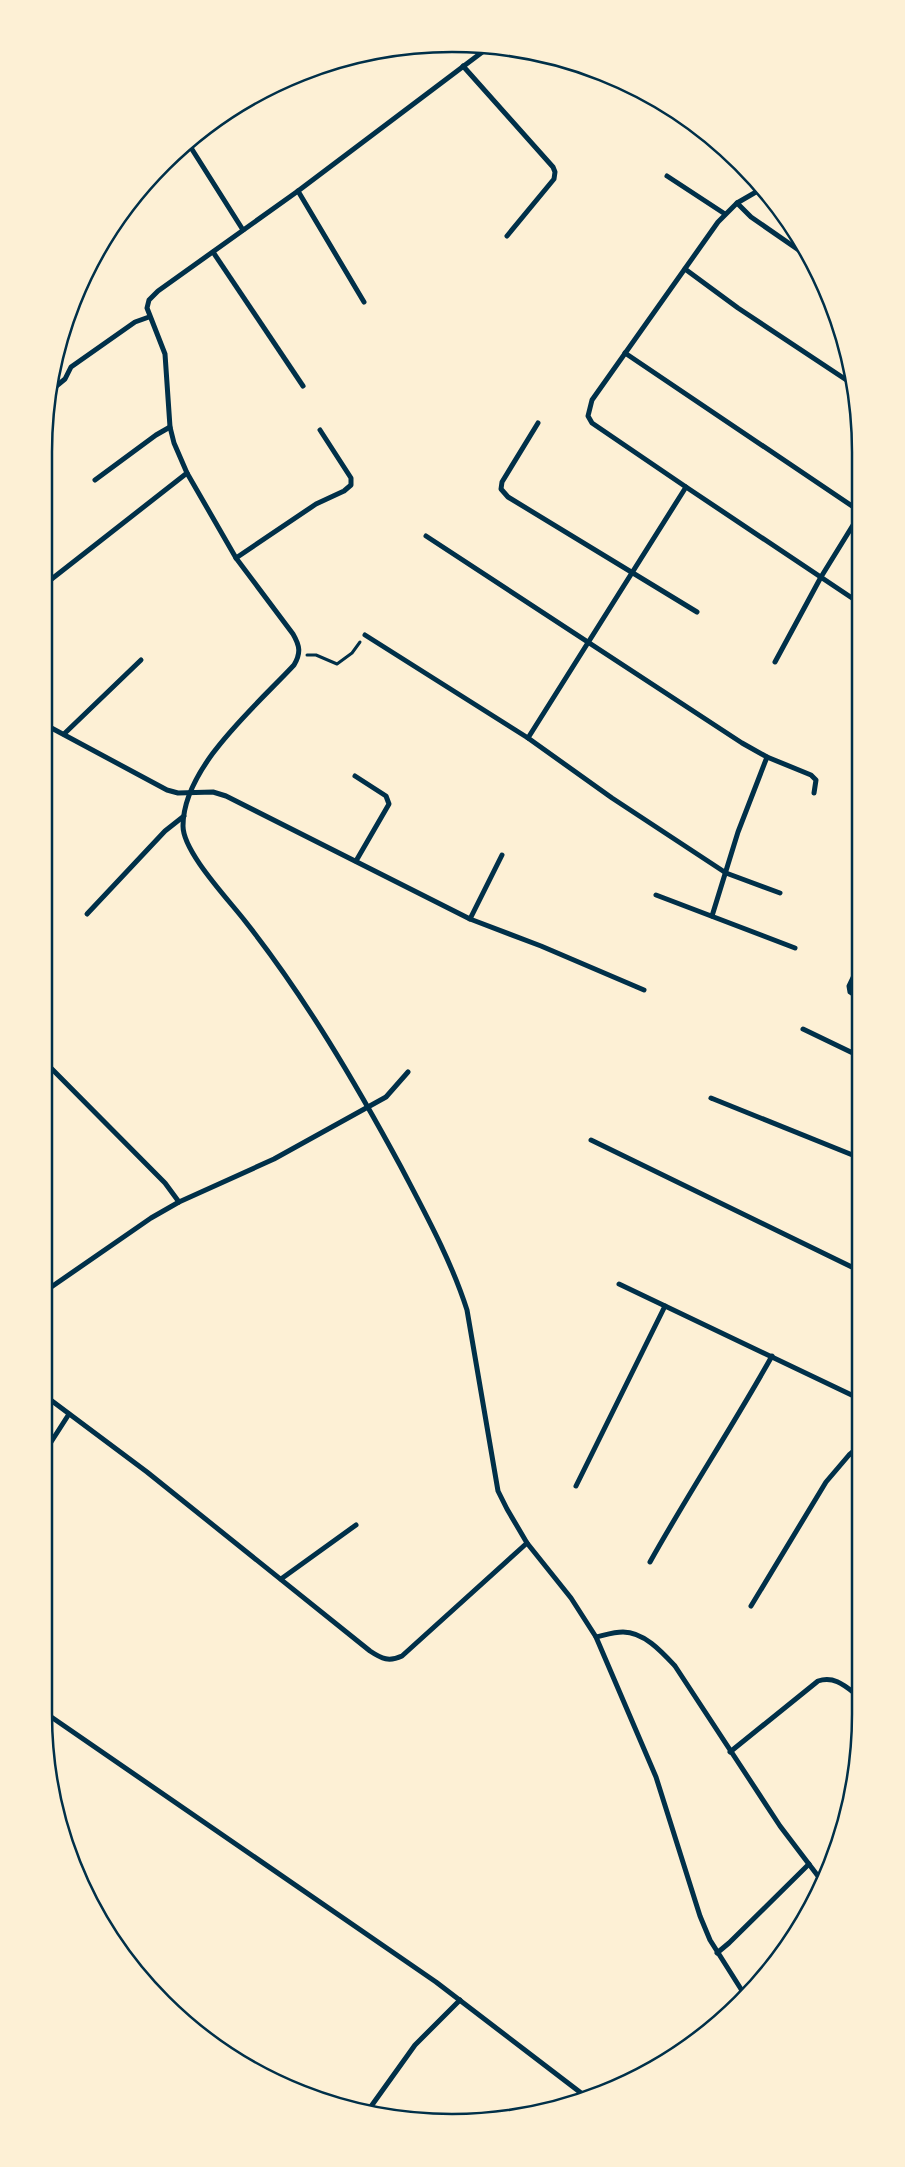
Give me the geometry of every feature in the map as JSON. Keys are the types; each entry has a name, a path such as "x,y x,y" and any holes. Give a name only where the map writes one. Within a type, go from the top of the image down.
{"street":[{"path":"481,53 298,191 158,291 149,300 149,317 165,354 170,427 187,472 236,558 299,644 299,656 294,665 207,759 189,792 184,816 184,837 194,856 247,922 282,972 348,1072 420,1204 462,1292 498,1490 507,1510 527,1543 571,1598 596,1637 656,1777 700,1916 717,1953 741,1990"},
{"path":"463,66 553,167 555,172 554,179 507,236"},
{"path":"192,149 243,230"},
{"path":"667,176 725,214"},
{"path":"298,191 364,302"},
{"path":"756,192 725,214 592,400 588,416 592,423 686,488 852,598"},
{"path":"738,203 751,217 796,248"},
{"path":"213,252 303,386"},
{"path":"685,269 738,308 846,380"},
{"path":"58,384 65,379 71,367 134,322 149,317"},
{"path":"626,353 852,506"},
{"path":"538,423 502,482 501,489 508,497 697,612"},
{"path":"95,480 156,435 170,427"},
{"path":"236,558 316,504 344,491 351,484 350,478 320,430"},
{"path":"52,579 187,472"},
{"path":"528,738 588,640 686,488"},
{"path":"776,662 821,577 852,527"},
{"path":"426,536 588,640 742,743 767,757 811,775 816,780 814,793"},
{"path":"365,635 528,738 612,798 726,873 780,893"},
{"path":"64,734 140,660"},
{"path":"52,728 154,784 178,793 213,792 226,796 470,919 550,950 644,990"},
{"path":"712,916 738,832 767,757"},
{"path":"355,776 386,796 388,804 356,861"},
{"path":"87,914 165,831 184,816"},
{"path":"470,919 502,855"},
{"path":"656,895 795,948"},
{"path":"852,980 849,986 852,993"},
{"path":"803,1029 852,1052"},
{"path":"52,1069 165,1183 179,1202"},
{"path":"52,1286 122,1236 179,1202 274,1159 386,1097 408,1072"},
{"path":"711,1098 852,1155"},
{"path":"591,1140 852,1267"},
{"path":"619,1284 852,1395"},
{"path":"576,1486 665,1306"},
{"path":"650,1562 687,1496 731,1429 772,1356"},
{"path":"52,1401 147,1472 381,1658 392,1660 402,1656 527,1543"},
{"path":"52,1441 69,1414"},
{"path":"751,1606 826,1482 852,1452"},
{"path":"281,1578 356,1526"},
{"path":"596,1637 621,1632 631,1633 644,1639 662,1652 675,1666 780,1826 818,1876"},
{"path":"730,1752 818,1680 828,1678 839,1682 852,1691"},
{"path":"52,1718 460,2000 581,2093"},
{"path":"717,1953 809,1864"},
{"path":"371,2106 415,2045 460,2000"}],"path":[{"path":"299,656 316,655 337,664 352,653 365,635"}]}
